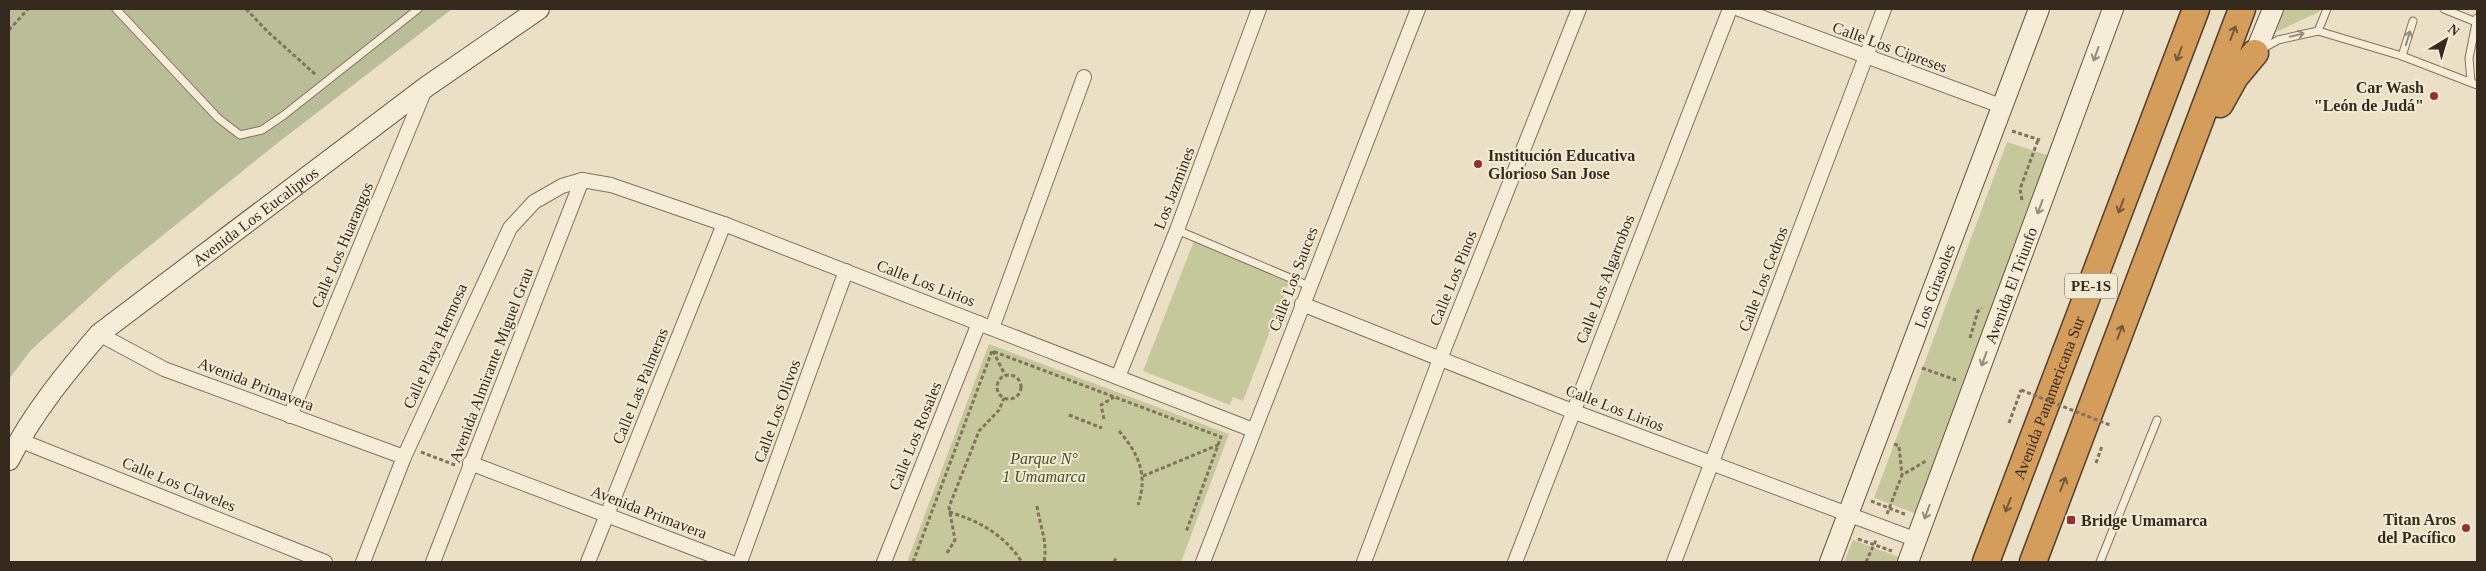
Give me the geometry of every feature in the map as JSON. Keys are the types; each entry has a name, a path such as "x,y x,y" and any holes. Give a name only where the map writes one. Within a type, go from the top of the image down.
{"highway":[{"name":"Avenida Panamericana Sur","path":"1986,562 2196,9"},
{"name":"PE-1S","path":"2033,562 2174,194 2242,9"},
{"path":"2174,194 2234,77 2255,53"}],"street":[{"name":"Avenida Los Eucaliptos","path":"9,460 19,440 63,376 99,334 426,87 539,9"},
{"name":"Los Jazmines","path":"1118,377 1177,230 1260,9"},
{"name":"Calle Los Sauces","path":"1203,562 1418,9"},
{"name":"Calle Los Pinos","path":"1364,562 1440,359 1579,9"},
{"name":"Calle Los Algarrobos","path":"1515,562 1572,411 1730,9"},
{"name":"Calle Los Cipreses","path":"1739,9 2001,106"},
{"name":"Calle Los Cedros","path":"1674,562 1884,9"},
{"name":"Los Girasoles","path":"1830,562 2038,9"},
{"name":"Avenida El Triunfo","path":"1912,553 2113,9"},
{"path":"2255,53 2273,9"},
{"name":"Calle Los Rosales","path":"884,562 985,325 1084,77"},
{"name":"Calle Los Huarangos","path":"290,416 426,87"},
{"name":"Calle Los Lirios","path":"582,180 611,185 724,224 1253,430"},
{"name":"Calle Playa Hermosa","path":"363,562 406,452 499,248 510,228 534,202 562,186 582,180"},
{"name":"Avenida Almirante Miguel Grau","path":"433,562 582,180"},
{"name":"Calle Las Palmeras","path":"588,562 724,224"},
{"name":"Calle Los Olivos","path":"740,562 846,271"},
{"name":"Calle Los Lirios","path":"1302,304 1572,411 1712,463 1845,524 1882,527 1912,553"},
{"name":"Avenida Primavera","path":"99,334 164,368 290,416 406,452"},
{"name":"Calle Los Claveles","path":"19,440 325,562"},
{"name":"Avenida Primavera","path":"469,467 607,515 730,562"}],"lane":[{"path":"116,9 218,118 240,135 262,130 418,9"},
{"path":"2318,31 2327,9"},
{"path":"2444,9 2476,20 2469,58 2474,83"},
{"path":"2402,56 2413,21"},
{"path":"2255,53 2278,40 2318,31 2402,56 2474,83"},
{"path":"1177,230 1309,286"},
{"path":"2100,562 2157,420"}],"path":[{"path":"9,30 28,9"},
{"path":"246,9 295,58 325,82"},
{"path":"2010,130 2062,148"},
{"path":"2023,204 2020,189 2038,140"},
{"path":"1970,342 1970,335 1978,311 1986,305"},
{"path":"992,351 1005,375 1017,378 1021,388 1015,397 1004,398"},
{"path":"992,351 1222,437 1186,532"},
{"path":"913,562 992,351"},
{"path":"1924,368 1961,382"},
{"path":"1004,398 998,392 997,384 1005,375"},
{"path":"2009,424 2021,390 2110,425"},
{"path":"1104,419 1101,404 1114,397"},
{"path":"948,553 955,540 949,512 979,432 993,419 1004,398"},
{"path":"1069,415 1102,428"},
{"path":"1119,431 1139,458 1143,476 1142,491 1138,505"},
{"path":"1143,476 1219,445"},
{"path":"1866,562 1902,475 1900,446"},
{"path":"406,452 469,467"},
{"path":"1902,475 1930,459"},
{"path":"1855,495 1924,521"},
{"path":"1037,506 1047,548 1044,562"},
{"path":"949,512 970,518 992,530 1008,543 1022,562"},
{"path":"1845,524 1874,545 1912,553"},
{"path":"1114,562 1116,558"}],"green space":[{"path":"9,9 452,9 275,145 116,273 31,350 9,379"},
{"path":"2285,9 2320,9 2319,12 2276,32"},
{"path":"2007,142 2053,157 1917,514 1874,498"},
{"path":"1194,241 1290,279 1243,401 1233,397 1230,405 1143,371"},
{"name":"Parque N° 1 Umamarca","path":"989,344 1229,434 1181,562 907,562"},
{"path":"1853,540 1904,559 1903,562 1844,562"}],"place":[{"name":"Car Wash \"León de Judá\"","path":"2434,96"},
{"name":"Institución Educativa Glorioso San Jose","path":"1478,164"},
{"name":"Bridge Umamarca","path":"2071,520"},
{"name":"Titan Aros del Pacífico","path":"2466,528"}]}
